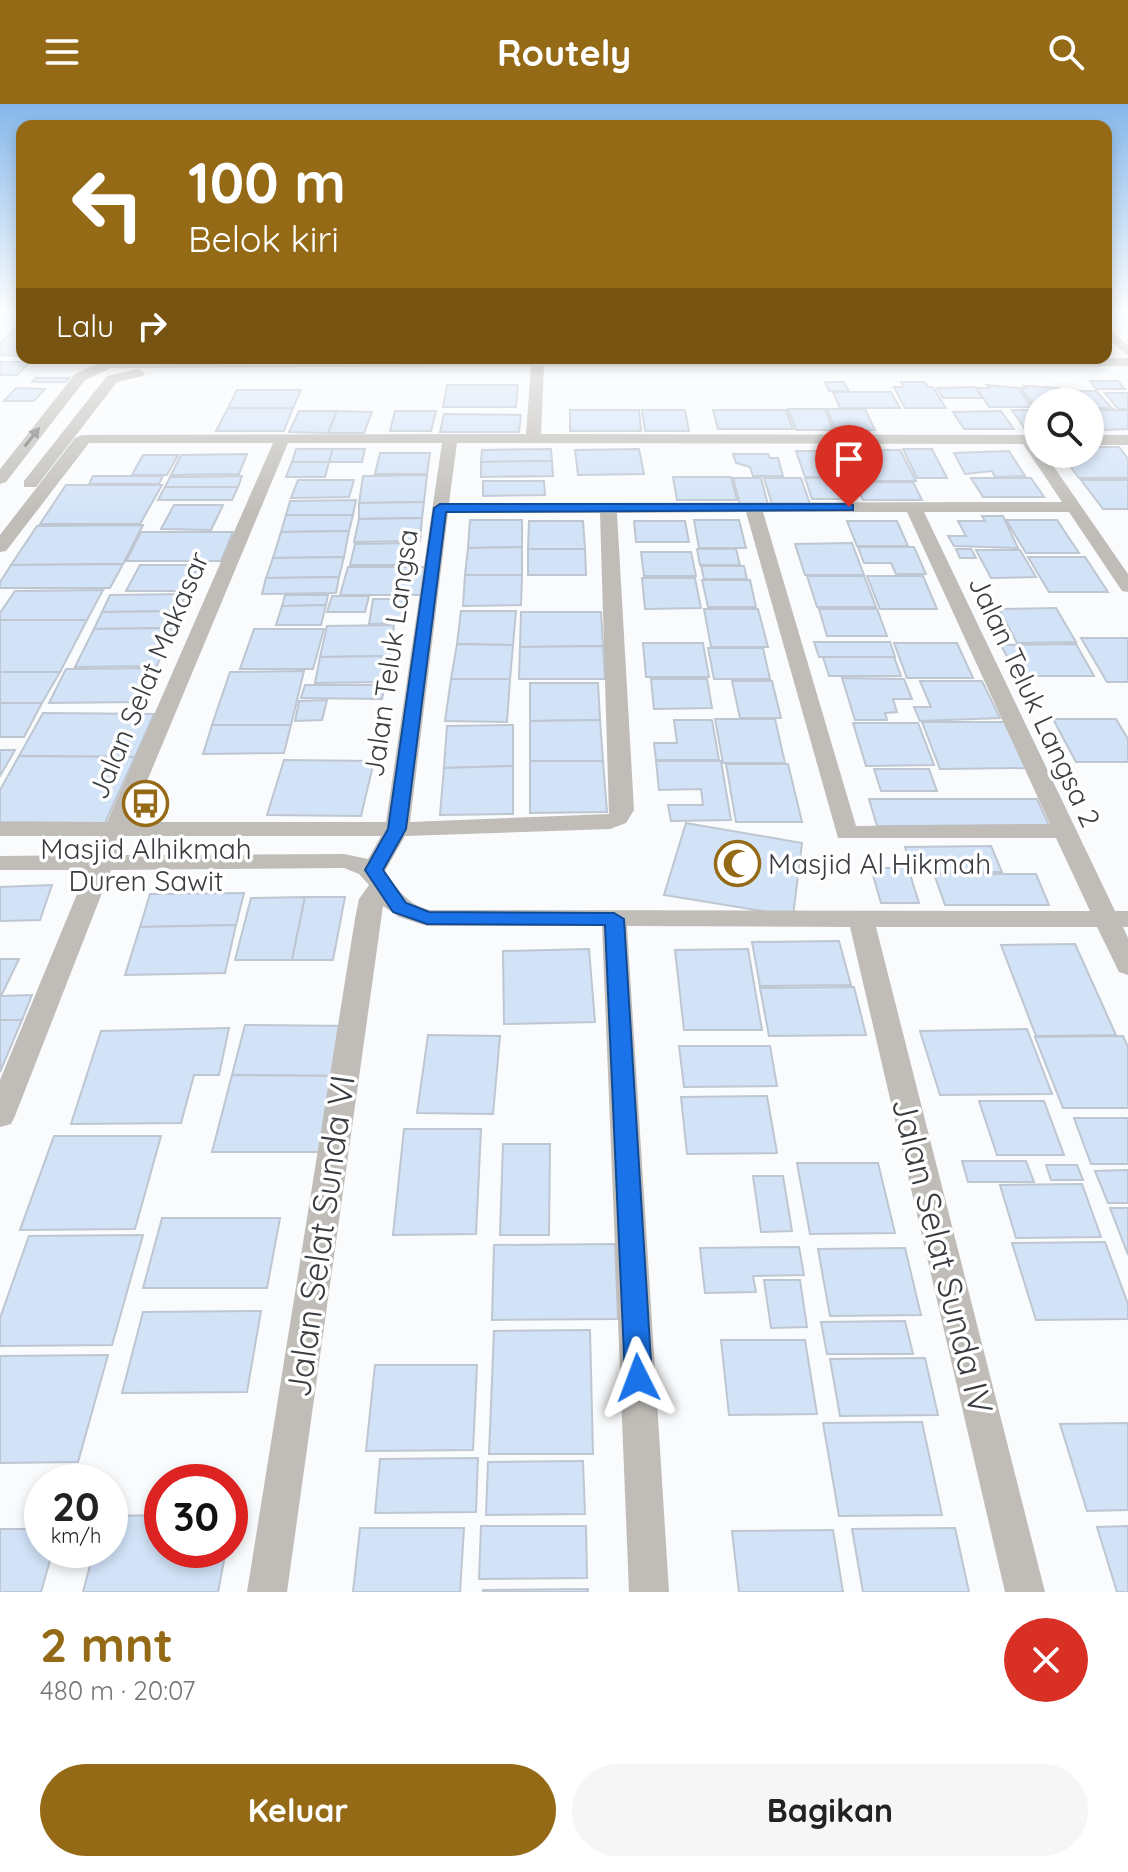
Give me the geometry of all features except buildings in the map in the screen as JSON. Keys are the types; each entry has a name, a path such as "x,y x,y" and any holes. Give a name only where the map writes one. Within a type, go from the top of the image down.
{"street":[{"path":"0,481 79,378"},
{"path":"30,484 113,378"},
{"path":"533,437 537,378"},
{"name":"Jalan Selat Makasar","path":"0,1116 116,828 283,437"},
{"name":"Jalan Teluk Langsa","path":"378,877 397,829 450,437"},
{"path":"0,547 80,441 87,438 1024,440"},
{"path":"1104,440 1128,440"},
{"path":"1049,468 1072,507 1128,587"},
{"path":"0,481 48,485"},
{"name":"Jalan Teluk Langsa 2","path":"913,507 1065,831 1117,919 1128,966"},
{"path":"440,508 1072,507"},
{"path":"0,829 397,829 595,825 618,818 622,810 608,508"},
{"path":"753,508 846,833 1065,831"},
{"path":"0,863 362,863 378,877 399,907 427,918 1117,919"},
{"name":"Jalan Selat Sunda VI","path":"267,1592 368,919 378,877"},
{"path":"614,919 649,1592"},
{"name":"Jalan Selat Sunda IV","path":"861,919 1025,1592"}],"place":[{"name":"Masjid Alhikmah Duren Sawit","path":"146,804"},
{"name":"Masjid Al Hikmah","path":"737,863"}],"route":[{"path":"638,1378 614,919 427,918 399,907 374,870 397,829 440,508 849,507"}]}
